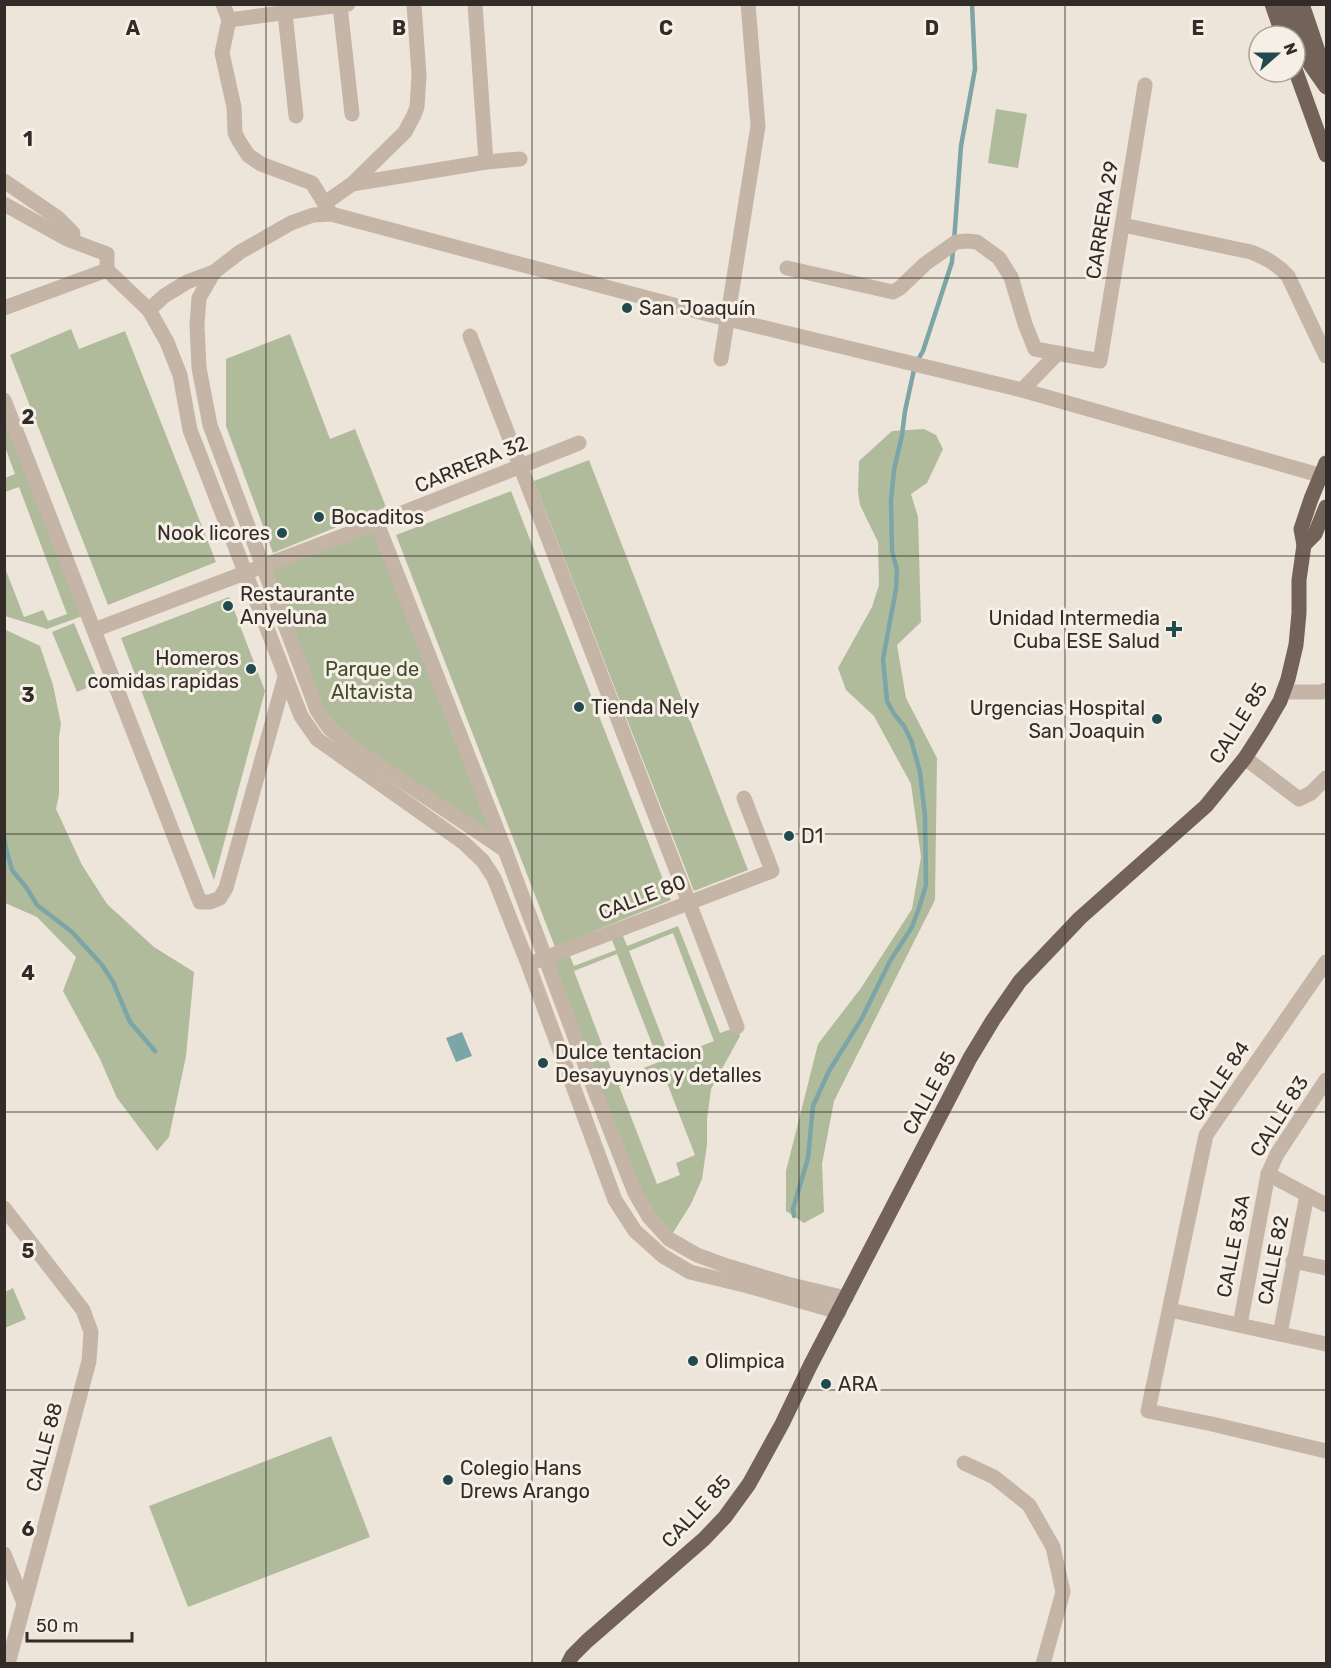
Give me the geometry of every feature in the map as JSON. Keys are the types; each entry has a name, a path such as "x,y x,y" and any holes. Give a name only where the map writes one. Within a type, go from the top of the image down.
{"main road":[{"path":"1272,4 1279,24"},
{"path":"1287,4 1305,57 1326,87"},
{"path":"1302,4 1326,75"},
{"path":"1300,84 1326,155"},
{"name":"CALLE 85","path":"568,1664 572,1656 587,1641 704,1539 725,1517 749,1484 783,1424 810,1366 970,1058 1020,981 1080,918 1206,806 1245,758 1274,711 1288,679 1296,645 1299,613 1299,580 1304,545 1301,529 1326,463"},
{"path":"1304,545 1315,534 1326,507"}],"street":[{"path":"223,4 229,20 222,53 234,107 235,133 239,141 248,155 261,164 312,183 328,209 728,319 1022,390 1326,477"},
{"path":"149,310 187,282 213,272 240,252 291,223 328,209 405,132 414,115 418,99 419,75 414,4"},
{"path":"476,4 486,162"},
{"path":"721,359 758,126 748,4"},
{"path":"229,20 344,5 352,114"},
{"path":"285,13 296,116"},
{"name":"CARRERA 29","path":"1058,353 1100,361 1145,85"},
{"path":"352,184 486,162 520,159"},
{"path":"4,181 58,218 73,233 72,240"},
{"path":"4,204 67,239 107,254 107,270 149,310 167,342 180,375 190,430 302,716 317,739 464,843 483,861 494,878 615,1200 635,1231 663,1256 690,1272 842,1305"},
{"path":"1123,225 1251,252 1266,258 1288,276 1326,354"},
{"path":"787,268 893,292 956,242 977,242 999,258 1011,277 1035,349 1058,353"},
{"path":"4,308 107,270"},
{"path":"213,272 199,298 197,325 199,368 210,425 317,710 329,728 349,745 505,850"},
{"path":"470,336 737,1027"},
{"path":"1022,390 1058,353"},
{"path":"4,400 200,902 210,902 220,898 226,888 285,677"},
{"name":"CARRERA 32","path":"94,630 245,574 579,443"},
{"path":"377,523 635,1192 649,1217 669,1239 697,1255 787,1284 842,1305"},
{"path":"1283,692 1322,693 1326,690"},
{"path":"1245,758 1299,799 1311,793 1326,778"},
{"name":"CALLE 80","path":"528,964 772,871 744,798"},
{"name":"CALLE 84","path":"1326,962 1206,1135 1148,1411 1326,1451"},
{"name":"CALLE 83","path":"1268,1174 1276,1154 1326,1080"},
{"path":"1268,1174 1326,1205"},
{"name":"CALLE 83A","path":"1240,1325 1268,1174"},
{"name":"CALLE 82","path":"1280,1334 1307,1195"},
{"name":"CALLE 88","path":"4,1208 84,1310 91,1332 89,1361 8,1664"},
{"path":"1293,1261 1326,1268"},
{"path":"1170,1310 1326,1344"},
{"path":"964,1463 994,1477 1029,1505 1053,1547 1063,1592 1043,1664"},
{"path":"4,1554 24,1603"}],"green space":[{"path":"996,109 1027,114 1018,168 988,163"},
{"path":"71,329 79,349 125,331 216,562 108,605 10,355"},
{"path":"290,334 330,439 355,429 386,507 273,553 226,426 226,359"},
{"path":"4,400 88,614 47,629 5,616 5,568 24,617 43,610 48,621 67,614 19,487 5,492 5,478 15,474 5,447"},
{"path":"924,429 936,435 943,449 927,483 911,494 918,517 921,622 897,645 906,698 937,758 935,900 834,1101 822,1164 824,1212 804,1223 786,1211 786,1171 818,1044 861,988 912,909 921,857 911,784 874,716 846,690 838,668 872,607 879,585 878,542 860,505 859,461 892,431"},
{"path":"589,460 748,870 694,891 534,481"},
{"path":"511,491 671,900 555,947 396,535"},
{"name":"Parque de Altavista","path":"377,523 505,850 329,728 263,567"},
{"path":"229,597 265,691 214,880 121,638"},
{"path":"74,623 99,683 77,692 52,632"},
{"path":"4,629 40,646 53,685 61,724 59,795 56,809 82,865 107,904 154,947 194,972 186,1056 169,1137 157,1151 117,1098 100,1059 63,991 76,957 37,917 5,903"},
{"path":"678,926 720,1033 737,1027 740,1036 711,1089 702,1179 691,1204 669,1239 649,1217 544,958 567,949 574,966 616,950 609,933 620,928 627,946","holes":["673,933 714,1041 670,1058 629,951","617,954 659,1062 615,1079 574,971","662,1070 695,1155 676,1163 680,1175 657,1184 619,1086"]},
{"path":"13,1288 26,1319 5,1328 5,1292"},
{"path":"331,1436 370,1537 188,1607 149,1506"}],"water":[{"path":"462,1032 472,1056 456,1062 446,1038"}],"waterway":[{"path":"954,241 961,146 975,69 972,4"},
{"path":"794,1216 793,1209 808,1158 813,1106 829,1071 862,1018 890,961 912,927 926,885 925,816 920,772 911,740 887,701 883,659 896,589 897,570 892,551 891,500 894,470 915,365 923,351 952,262 953,249"},
{"path":"4,836 12,870 37,905 72,932 102,965 113,982 130,1022 155,1051"}],"place":[{"name":"San Joaquín","path":"627,308"},
{"name":"Bocaditos","path":"319,517"},
{"name":"Nook licores","path":"282,533"},
{"name":"Restaurante Anyeluna","path":"228,606"},
{"name":"Unidad Intermedia Cuba ESE Salud","path":"1174,629"},
{"name":"Homeros comidas rapidas","path":"251,669"},
{"name":"Tienda Nely","path":"579,707"},
{"name":"Urgencias Hospital San Joaquin","path":"1157,719"},
{"name":"D1","path":"789,836"},
{"name":"Dulce tentacion Desayuynos y detalles","path":"543,1063"},
{"name":"Olimpica","path":"693,1361"},
{"name":"ARA","path":"826,1384"},
{"name":"Colegio Hans Drews Arango","path":"448,1480"}]}
